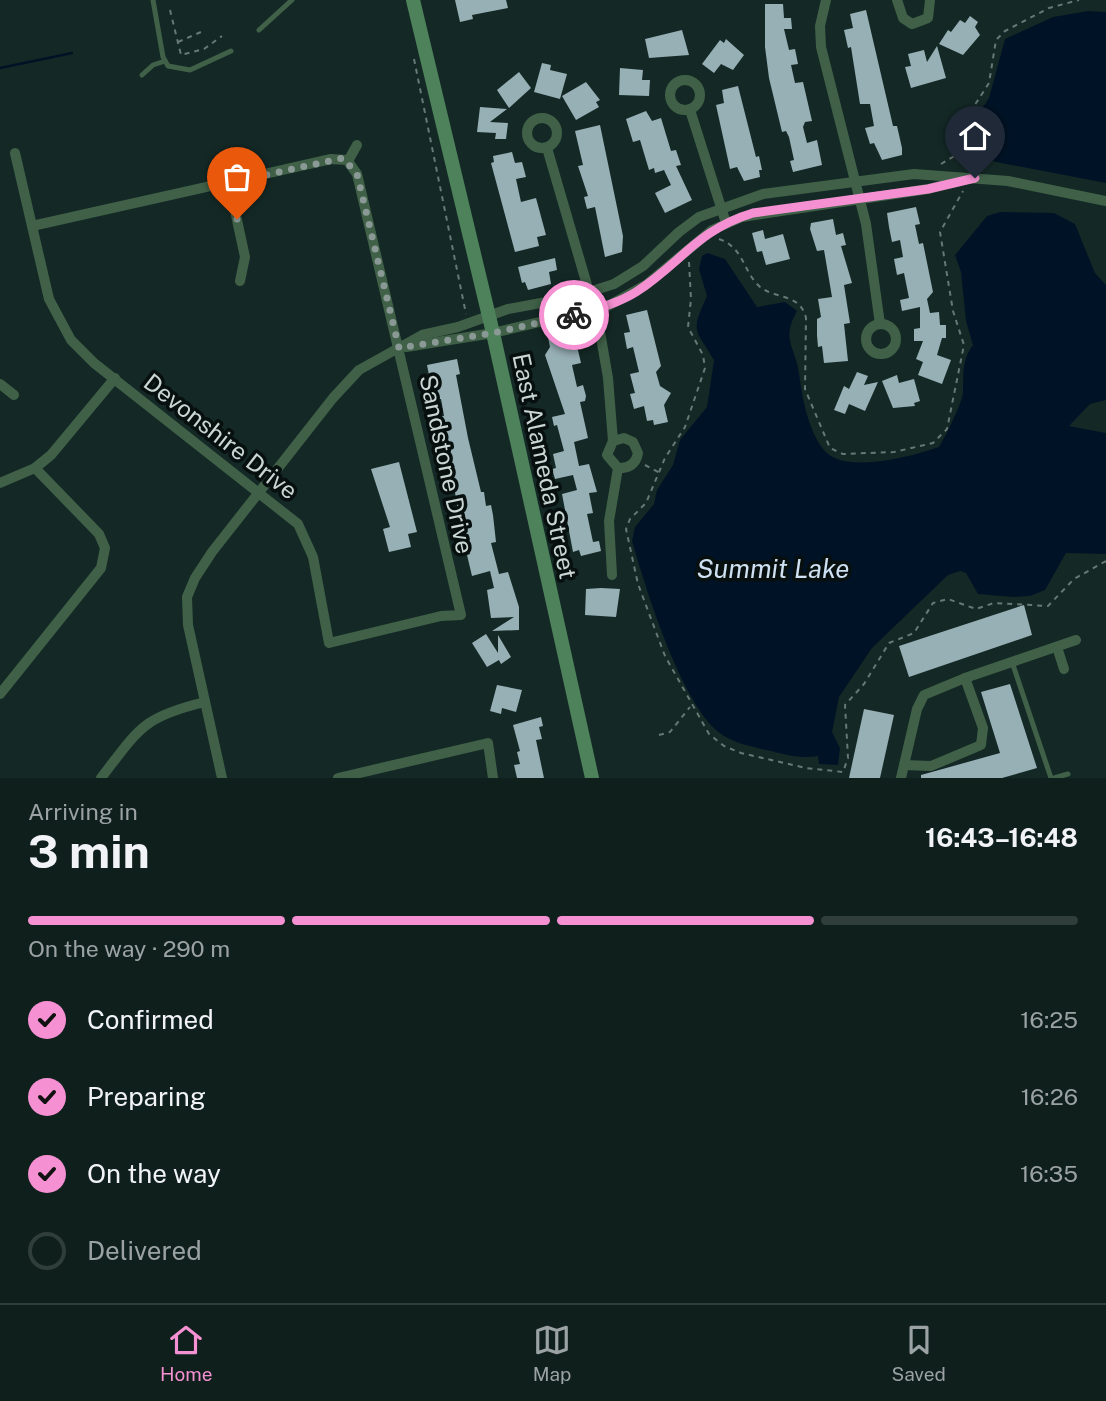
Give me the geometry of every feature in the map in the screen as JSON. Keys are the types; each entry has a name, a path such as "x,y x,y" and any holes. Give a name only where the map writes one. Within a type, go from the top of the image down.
{"street":[{"name":"East Alameda Street","path":"413,0 487,334 592,778"},
{"path":"826,0 820,26 821,47 871,251 880,324"},
{"path":"897,0 903,18 912,24 928,18 930,0"},
{"path":"690,110 726,223"},
{"path":"32,226 331,159 348,161 357,145"},
{"path":"547,148 595,309 608,378 613,441 607,455 618,468 609,521 612,575"},
{"name":"Devonshire Drive","path":"15,153 50,299 59,321 83,352 298,524 310,546 329,643 441,616 461,615"},
{"name":"Sandstone Drive","path":"348,161 357,174 461,615"},
{"path":"222,778 187,625 187,597 195,578 212,552 349,379 374,359 422,335 590,292 622,281 643,267 679,232 720,207 763,194 914,174 967,183"},
{"path":"399,348 487,334 595,309 634,293 696,240 726,223 753,213 967,183 1008,181 1106,201"},
{"path":"229,183 245,257 240,281"},
{"path":"0,484 35,468 51,455 115,378"},
{"path":"0,384 14,395"},
{"path":"613,441 629,439 638,453 634,463 618,468"},
{"path":"0,694 101,568 104,548 99,534 35,468"},
{"path":"901,778 917,709 924,695 965,677 1076,640"},
{"path":"1057,647 1064,669"},
{"path":"904,765 931,766 981,745 983,728 965,677"},
{"path":"101,778 134,735 153,718 205,702"},
{"path":"338,778 488,743 492,778"}],"lane":[{"path":"153,0 165,61 179,70 190,70 231,51"},
{"path":"259,30 292,0"},
{"path":"142,75 153,65 165,61"},
{"path":"1012,662 1052,778 1068,774"}],"path":[{"path":"973,166 962,152 962,125 989,83 996,40 1005,31 1049,8 1079,0"},
{"path":"170,10 180,53 187,55 204,49 222,36"},
{"path":"177,43 194,38 201,32"},
{"path":"414,55 466,315"},
{"path":"941,164 962,152"},
{"path":"717,239 736,250 760,287 792,299 804,312 805,389 830,448 835,452 867,455 915,448 933,443 947,429 964,350 953,311 940,243 944,222 967,183"},
{"path":"689,260 688,327 704,359 705,368 689,420 665,458 646,503 630,519 626,534 638,584 657,636 691,706 709,734 732,749 806,768 843,772 848,764 845,705 864,684 889,643 914,633 933,603 948,599 976,609 994,603 1048,606 1074,579 1106,561"},
{"path":"646,465 660,473"},
{"path":"659,734 670,732 691,706"}],"water":[{"path":"1088,11 1106,12 1106,183 996,162 978,155 971,142 971,126 989,98 1005,39 1053,17"},
{"name":"Summit Lake","path":"1000,212 1054,213 1075,224 1095,273 1106,285 1106,400 1090,404 1069,426 1106,433 1106,554 1066,553 1045,590 1030,596 978,594 966,573 960,571 948,575 872,648 839,697 832,732 840,748 838,765 819,764 818,756 789,755 745,745 726,737 706,719 679,673 656,616 632,541 635,527 654,504 657,490 673,465 680,440 707,407 714,360 697,330 698,317 707,296 699,269 702,256 707,253 725,259 757,307 785,302 797,311 790,329 790,343 807,413 818,442 834,457 847,461 879,461 939,447 957,412 963,392 965,362 973,345 966,321 961,272 955,255 987,216"}],"building":[{"path":"455,0 506,0 508,8 472,15 473,19 460,22"},
{"path":"765,4 783,4 784,18 791,18 792,29 784,29 789,50 795,49 798,64 791,65 795,83 803,82 812,121 805,122 803,127 807,143 817,140 822,165 793,172 790,161 794,160 789,137 786,131 782,132 769,78 765,47"},
{"path":"866,10 893,126 897,126 902,148 902,155 882,160 874,143 870,144 865,128 874,126 870,104 860,104 851,47 848,48 844,30 853,28 850,14"},
{"path":"970,16 978,22 975,27 980,35 963,55 939,44 948,30 951,32 960,20 965,23"},
{"path":"682,30 689,55 649,58 645,39"},
{"path":"726,39 744,55 733,70 721,64 714,73 702,64 720,40 724,43"},
{"path":"937,46 946,78 911,88 905,67 911,66 908,54 924,50 927,62"},
{"path":"542,63 551,65 550,70 567,74 560,99 534,92"},
{"path":"620,68 643,70 642,80 650,80 649,96 619,95"},
{"path":"519,72 531,88 509,108 497,90"},
{"path":"586,82 600,100 596,102 599,107 576,120 562,96"},
{"path":"738,86 756,157 759,156 762,170 759,170 760,177 744,181 737,167 730,169 716,105 724,103 722,90"},
{"path":"480,107 507,109 490,122 508,123 506,139 495,139 496,133 477,132"},
{"path":"646,111 652,121 661,118 671,151 676,150 681,165 676,166 692,200 665,213 655,193 671,185 664,170 655,173 654,168 649,170 640,140 633,142 626,119"},
{"path":"600,125 623,236 622,252 605,257 595,207 587,209 584,197 588,196 578,166 583,165 575,131"},
{"path":"512,152 515,163 522,162 526,177 516,179 521,202 536,198 546,235 537,237 539,246 515,252 491,163 494,162 493,156"},
{"path":"916,207 920,224 915,225 919,244 923,243 933,292 927,299 930,313 939,312 940,325 946,325 946,338 942,338 937,355 951,360 942,384 918,375 923,362 916,359 923,341 914,341 914,329 920,328 920,307 902,311 900,300 909,298 904,273 897,275 894,259 903,257 900,240 892,242 889,227 887,213"},
{"path":"833,219 836,235 843,233 846,245 841,246 852,283 844,285 850,323 844,324 848,361 824,363 822,346 818,347 817,319 821,317 818,299 832,297 824,250 817,251 810,229 811,223"},
{"path":"763,230 765,239 783,234 790,259 766,265 762,251 757,252 752,233"},
{"path":"555,258 557,270 549,272 551,284 528,290 525,282 522,283 518,267"},
{"path":"647,310 661,366 656,372 660,386 671,393 664,405 668,422 654,425 653,420 647,421 644,406 634,409 630,394 635,393 630,374 639,372 633,347 627,349 624,333 630,332 626,315"},
{"path":"565,333 568,348 577,346 581,363 572,365 577,387 583,385 586,396 585,401 580,402 588,438 574,442 579,466 589,464 597,492 589,493 593,513 587,514 593,542 599,541 601,551 581,556 579,550 573,552 562,494 577,490 573,475 555,479 552,469 556,468 553,454 564,451 552,417 565,414 545,355 550,347 548,337"},
{"path":"457,359 460,374 456,375 468,438 481,492 484,492 486,506 491,505 493,515 496,542 491,543 499,574 508,572 519,607 519,630 492,631 514,617 491,618 487,590 494,588 490,571 472,576 467,555 470,554 461,509 458,510 446,440 443,441 437,417 444,416 441,399 434,400 427,365"},
{"path":"857,372 868,376 864,385 878,382 865,411 849,404 845,414 834,410 844,386 849,389"},
{"path":"897,375 899,383 914,379 920,401 914,403 915,406 893,408 882,381"},
{"path":"399,462 417,532 408,534 411,547 389,552 383,529 390,527 371,469"},
{"path":"586,589 620,589 616,617 585,615"},
{"path":"1024,605 1032,635 909,677 899,646"},
{"path":"486,634 498,653 498,635 511,657 501,664 499,660 487,667 472,643"},
{"path":"1010,684 1037,768 1002,778 921,778 921,775 1000,753 981,692"},
{"path":"497,685 522,690 516,712 502,708 501,714 490,711"},
{"path":"864,709 894,715 880,778 849,778"},
{"path":"541,717 543,726 539,727 542,739 536,740 544,778 517,778 514,765 520,764 517,752 520,751 513,725"}],"waterway":[{"path":"0,68 72,53"}],"way so far":[{"path":"237,219 229,183 343,158 352,164 357,174 399,348 493,333 574,315"}],"route":[{"path":"574,315 608,306 634,293 696,240 732,220 753,213 928,189 975,178"}]}
